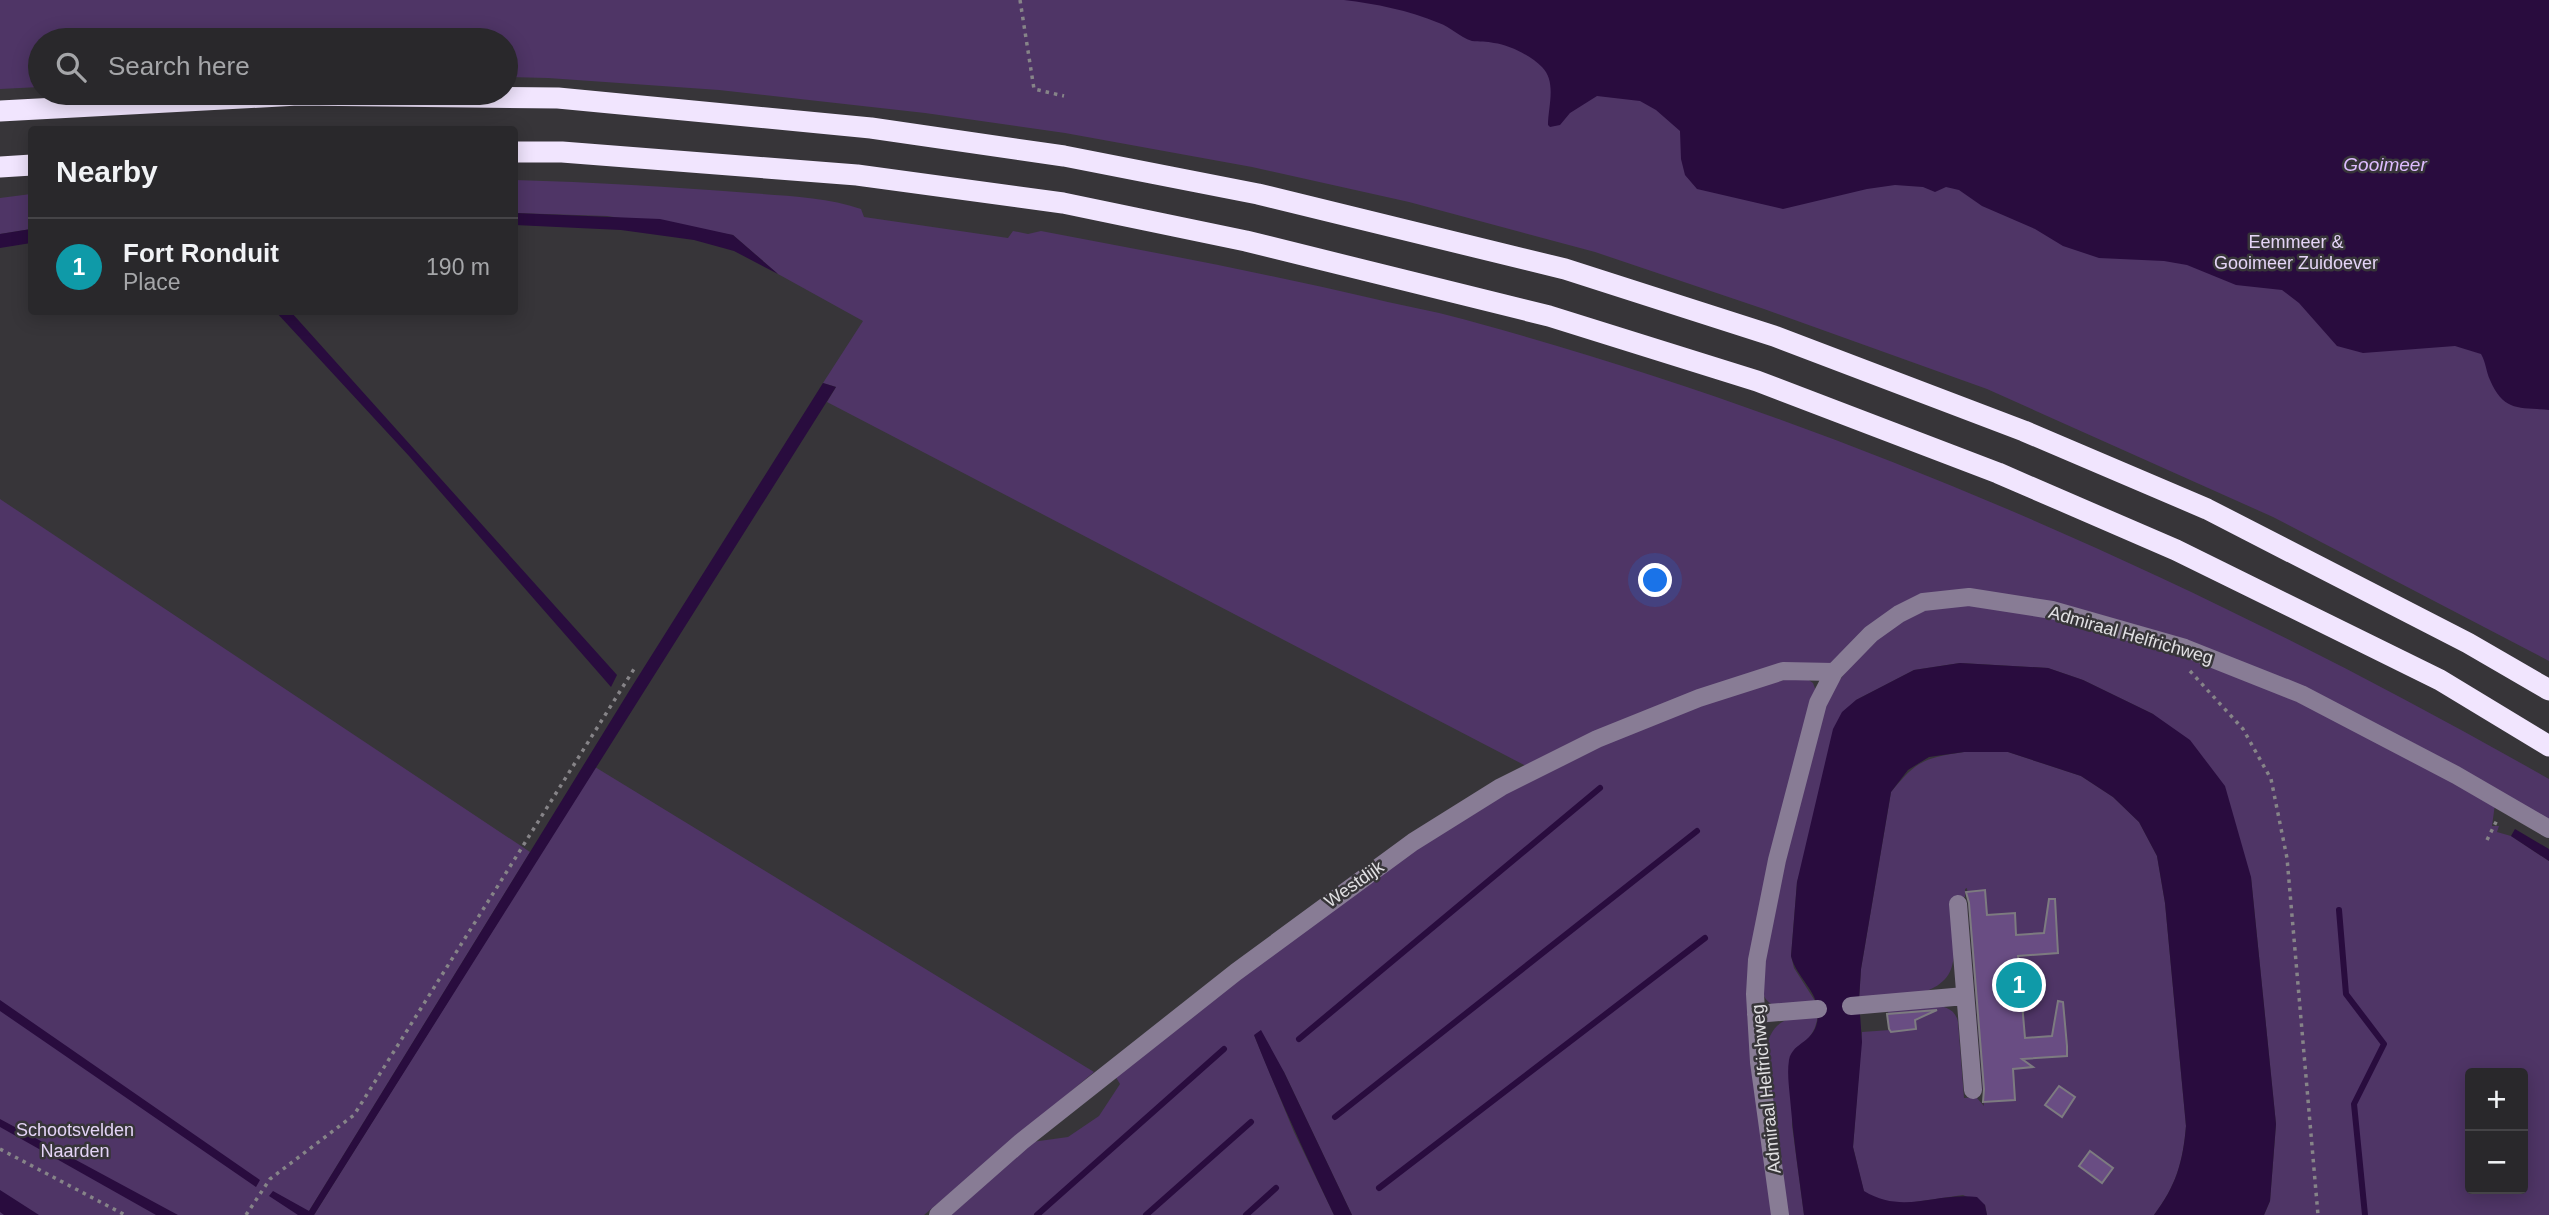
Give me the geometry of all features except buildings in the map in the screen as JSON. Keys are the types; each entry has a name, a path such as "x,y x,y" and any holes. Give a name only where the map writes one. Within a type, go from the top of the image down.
{"highway":[{"path":"518,98 558,98 870,128 1064,156 1258,194 1565,269 1774,336 2024,431 2207,509 2468,643 2549,690"},
{"path":"0,111 112,105"},
{"path":"518,152 562,152 857,175 1063,203 1246,242 1549,316 1757,381 2024,484 2176,550 2428,674 2549,746"},
{"path":"0,167 28,164"}],"street":[{"name":"Admiraal Helfrichweg","path":"1780,1215 1759,1062 1757,960 1777,860 1818,703 1834,672 1871,634 1899,614 1923,602 1969,597 2053,610 2185,648 2281,685 2456,775 2549,829"},
{"name":"Westdijk","path":"938,1215 1021,1142 1236,972 1413,842 1501,788 1597,739 1699,698 1783,671 1834,672"},
{"path":"1958,904 1973,1090"},
{"path":"1851,1006 1965,996"},
{"path":"1756,1014 1818,1009"}],"path":[{"path":"1020,0 1034,89 1064,96"},
{"path":"246,1215 271,1179 354,1115 634,669"},
{"path":"2190,670 2244,729 2271,779 2287,858 2318,1215"},
{"path":"2487,840 2496,823"},
{"path":"0,1149 125,1215"}],"green space":[{"name":"Eemmeer & Gooimeer Zuidoever","path":"0,0 2549,0 2549,661 2273,517 1987,389 1595,252 1409,202 1252,167 1065,133 925,113 719,90 518,77 518,28 28,28 28,88 0,89"},
{"path":"518,180 792,196 848,205 861,209 864,217 1008,238 1013,231 1028,234 1041,231 1439,313 1617,364 1756,411 1892,462 2027,518 2292,641 2549,779 2549,821 2417,745 2283,679 2186,642 1937,593 1835,666 1814,665 1528,767 827,402 836,387 823,383 863,321 778,274 733,235 607,216 518,213"},
{"path":"28,194 28,229 0,234 0,198"},
{"name":"Schootsvelden Naarden","path":"0,499 530,852 309,1211 313,1215 0,1215"},
{"path":"1966,603 2051,617 2184,653 2294,696 2495,804 2492,826 2499,826 2497,832 2511,836 2549,861 2549,1215 2264,1215 2270,1201 2276,1124 2251,877 2153,714 2083,680 2048,668 1960,663 1914,670 1856,700 1797,882 1791,956 1794,968 1817,1004 1786,1007 1771,1003 1765,998 1760,976 1781,872 1822,707 1852,664 1878,637 1907,617 1939,606"},
{"path":"1803,676 1813,683 1816,691 1753,956 1775,1215 1352,1215 1284,1072 1254,1035 1294,1132 1334,1215 951,1215 1032,1142 1068,1137 1099,1116 1120,1084 1114,1074 1234,980 1415,850 1508,788 1603,743 1745,688"},
{"path":"1964,752 2008,752 2081,776 2113,797 2139,822 2157,856 2165,903 2186,1126 2177,1173 2168,1194 2154,1215 1987,1215 1985,1205 1963,1195 1901,1204 1878,1200 1864,1192 1853,1147 1862,1032 1890,1030 1888,1011 1929,1005 1948,1008 1958,1022 1964,1098 1976,1097 1984,1106 1967,888 1965,897 1951,899 1954,951 1947,977 1938,985 1913,995 1859,1000 1861,969 1891,792 1908,773 1923,762"},
{"path":"595,767 1094,1072 924,1215 314,1215"},
{"path":"1818,1014 1811,1035 1795,1049 1792,1125 1804,1215 1787,1215 1764,1056 1771,1035 1781,1023 1788,1019"}],"water":[{"name":"Gooimeer","path":"1344,0 2549,0 2549,410 2520,408 2507,403 2495,390 2481,354 2455,346 2363,353 2337,346 2299,303 2282,290 2236,285 2187,265 2164,261 2099,258 2063,246 2035,229 1982,206 1959,190 1946,187 1935,192 1923,187 1895,185 1783,209 1697,189 1685,175 1681,159 1680,131 1656,110 1640,101 1597,96 1570,113 1560,125 1550,127 1551,95 1547,73 1526,55 1500,44 1472,41 1416,14"},
{"path":"518,213 660,219 733,235 778,274 734,251 694,240 621,230 518,225"},
{"path":"28,229 28,243 0,248 0,234"},
{"path":"279,315 294,315 617,675 611,687 409,456"},
{"path":"823,383 836,387 314,1215 298,1215 269,1196 273,1191 309,1211 631,688"},
{"path":"1960,663 2048,668 2083,680 2153,714 2190,740 2225,786 2251,877 2276,1124 2270,1201 2264,1215 2154,1215 2168,1194 2177,1173 2186,1126 2165,903 2157,856 2139,822 2113,797 2081,776 2008,752 1964,752 1929,757 1908,770 1891,792 1861,969 1859,1000 1862,1042 1853,1147 1864,1191 1878,1198 1906,1202 1977,1197 1985,1205 1987,1215 1804,1215 1788,1065 1791,1054 1814,1031 1818,1013 1811,991 1797,971 1791,956 1797,882 1833,729 1842,712 1856,700 1914,670"},
{"path":"2515,829 2549,849 2549,861 2511,836"},
{"path":"0,1000 260,1180 256,1187 0,1011"},
{"path":"1261,1030 1284,1072 1352,1215 1334,1215 1254,1035"},
{"path":"0,1119 178,1215 156,1215 0,1127"},
{"path":"0,1190 39,1215 4,1215 0,1212"}],"waterway":[{"path":"1299,1039 1600,788"},
{"path":"1335,1117 1697,831"},
{"path":"2339,910 2346,994 2384,1044 2354,1104 2365,1215"},
{"path":"1379,1188 1705,938"},
{"path":"1037,1215 1224,1049"},
{"path":"1146,1215 1251,1122"},
{"path":"1246,1215 1276,1188"}],"place":[{"name":"Fort Ronduit","path":"2019,985"}]}
